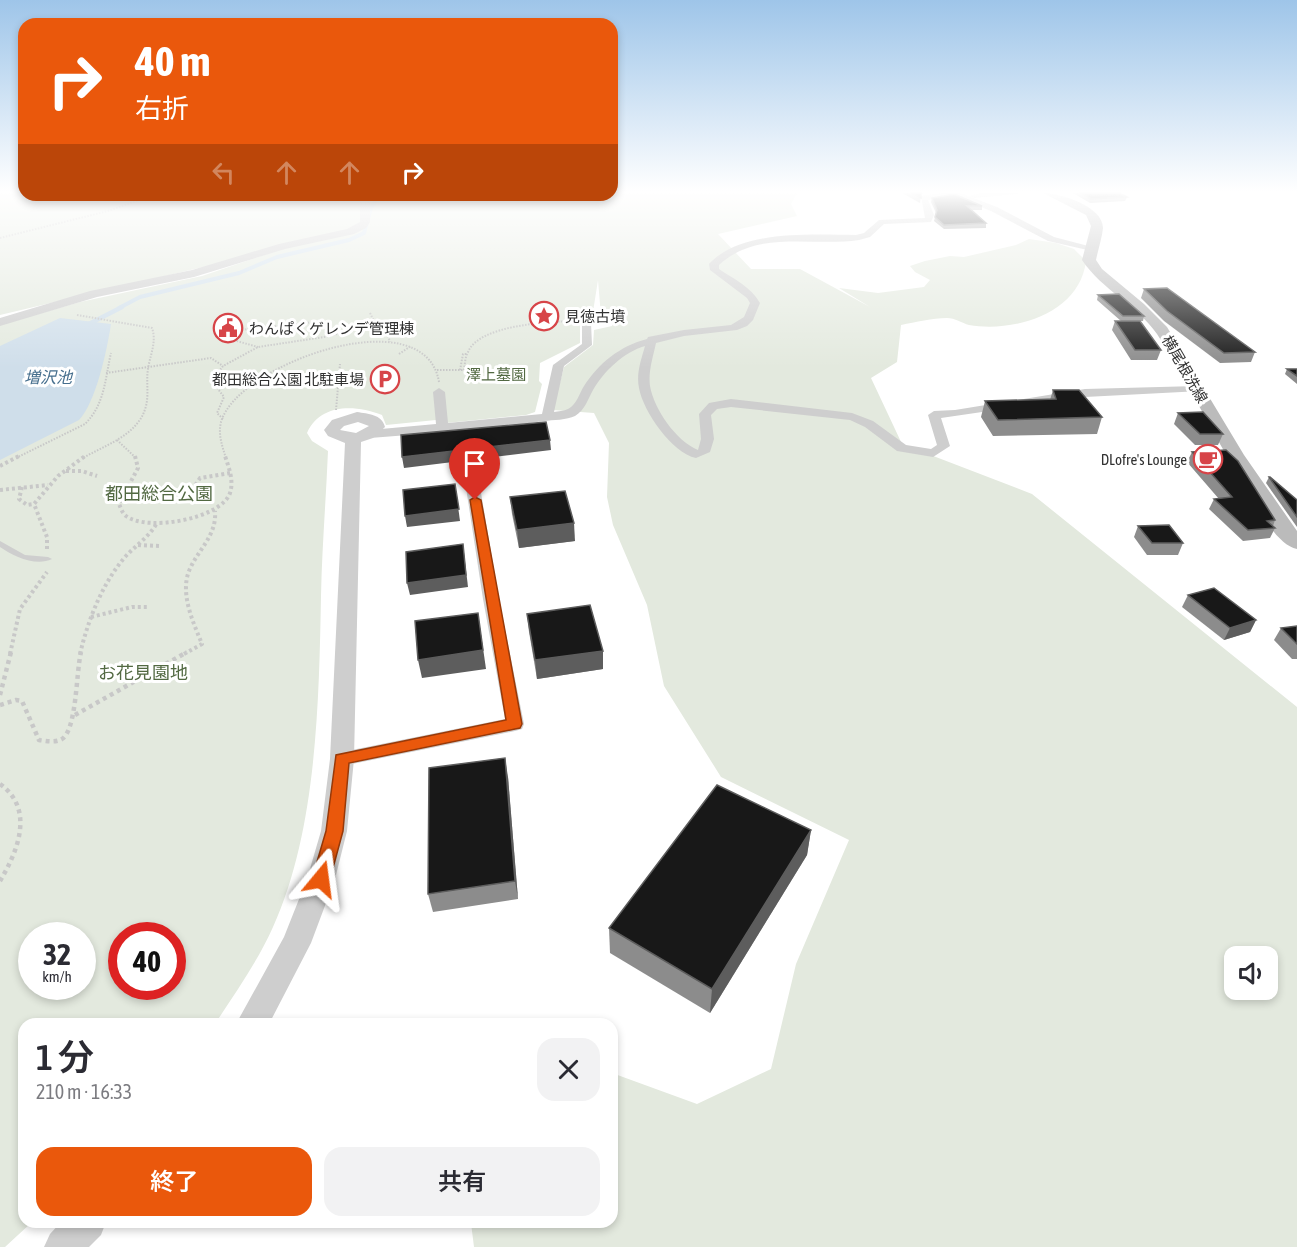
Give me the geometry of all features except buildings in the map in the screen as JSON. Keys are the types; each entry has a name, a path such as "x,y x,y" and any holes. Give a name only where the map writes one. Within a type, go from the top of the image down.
{"main road":[{"name":"横尾根洗線","path":"1091,251 1089,260 1097,272 1139,307 1162,330 1254,484 1284,531 1297,543"}],"street":[{"path":"0,322 94,294 194,273 266,251"},
{"path":"255,1018 296,943 321,879 334,831 342,759 361,436 565,415 576,411 589,387 616,357 633,346 652,339 684,333 733,328 743,324 749,318 755,303 751,295 715,270 713,266 723,254 733,251"},
{"path":"547,417 559,365 587,345 588,320"},
{"path":"652,339 644,376 646,393 668,432 685,451 692,455 700,454 706,448 709,436 705,414 713,406 722,404 741,403 852,417 868,423 902,448 933,453 944,446 934,415 955,414 1085,393 1197,389"},
{"path":"436,394 442,428"},
{"path":"342,759 515,724 491,599 472,481"},
{"path":"63,1247 82,1228"}],"lane":[{"path":"0,543 12,553 28,560 48,559"}],"path":[{"path":"370,313 376,325"},
{"path":"22,487 19,499 27,505 34,504 48,485 63,471 117,440 144,413 154,333 152,328 71,314"},
{"path":"437,370 464,370 467,354 473,345 495,332 528,323 588,320"},
{"path":"221,332 324,321"},
{"path":"223,419 217,413 224,397 212,381 223,366 258,347 314,339 376,325 385,327 390,342"},
{"path":"221,332 222,327"},
{"path":"221,332 226,338 258,347"},
{"path":"117,440 136,457 138,468 119,504 123,512 134,520 157,523 183,520 215,511 228,497 231,489 230,473 220,440 223,419 227,409 235,400 276,368 336,346 390,342 412,346 431,358 437,370 436,394"},
{"path":"399,354 412,346"},
{"path":"0,466 85,424 100,408 111,353"},
{"path":"106,373 212,358 223,366"},
{"path":"335,417 340,364"},
{"path":"63,471 82,471 97,476"},
{"path":"125,492 192,490 200,478 230,473"},
{"path":"0,490 48,485"},
{"path":"0,695 5,683 19,613 44,580 48,569 47,537 34,504"},
{"path":"75,715 202,644 189,602 187,579 194,562 211,535 217,518 215,511"},
{"path":"0,705 16,700 22,701 39,740 56,741 72,727 75,715 76,679 82,647 92,617 107,584 157,523"},
{"path":"137,545 160,546"},
{"path":"92,617 132,607 147,607"},
{"path":"0,784 14,795 20,818 18,845 12,862 0,881"}],"green space":[{"path":"0,251 270,251 0,315"},
{"path":"276,251 734,251 751,269 800,269 870,307 839,288 878,293 924,287 930,280 915,272 910,266 950,256 964,257 989,251 1076,251 1086,261 1081,279 1072,294 1042,316 1006,326 969,325 947,318 901,325 897,362 871,378 902,444 1032,494 1297,707 1297,1247 474,1247 472,1228 618,1228 618,1075 697,1104 771,1069 796,964 849,840 721,777 664,686 647,605 613,525 607,497 609,443 594,413 553,410 564,367 593,345 594,330 612,326 616,318 601,316 598,280 592,318 580,319 580,343 540,363 539,381 542,384 535,412 526,415 446,423 446,419 386,425 382,415 350,408 330,411 313,423 307,433 312,441 328,451 317,721 307,807 288,889 260,952 219,1018 18,1018 18,1228 26,1228 5,1247 0,1247 0,325 80,302 202,276"}],"water":[{"name":"増沢池","path":"60,318 111,324 104,361 91,401 79,420 0,460 0,346"}],"waterway":[{"path":"119,308 140,297 239,273 277,257 302,251"},
{"path":"85,326 122,307"}],"place":[{"name":"見徳古墳","path":"544,316"},
{"name":"わんぱくゲレンデ管理棟","path":"228,328"},
{"name":"都田総合公園 北駐車場","path":"385,379"},
{"name":"DLofre's Lounge","path":"1208,459"}],"route":[{"path":"321,879 334,831 342,759 515,724 475,500"}],"park label":[{"name":"澤上墓園","path":"496,374"},
{"name":"都田総合公園","path":"159,493"},
{"name":"お花見園地","path":"143,672"}]}
